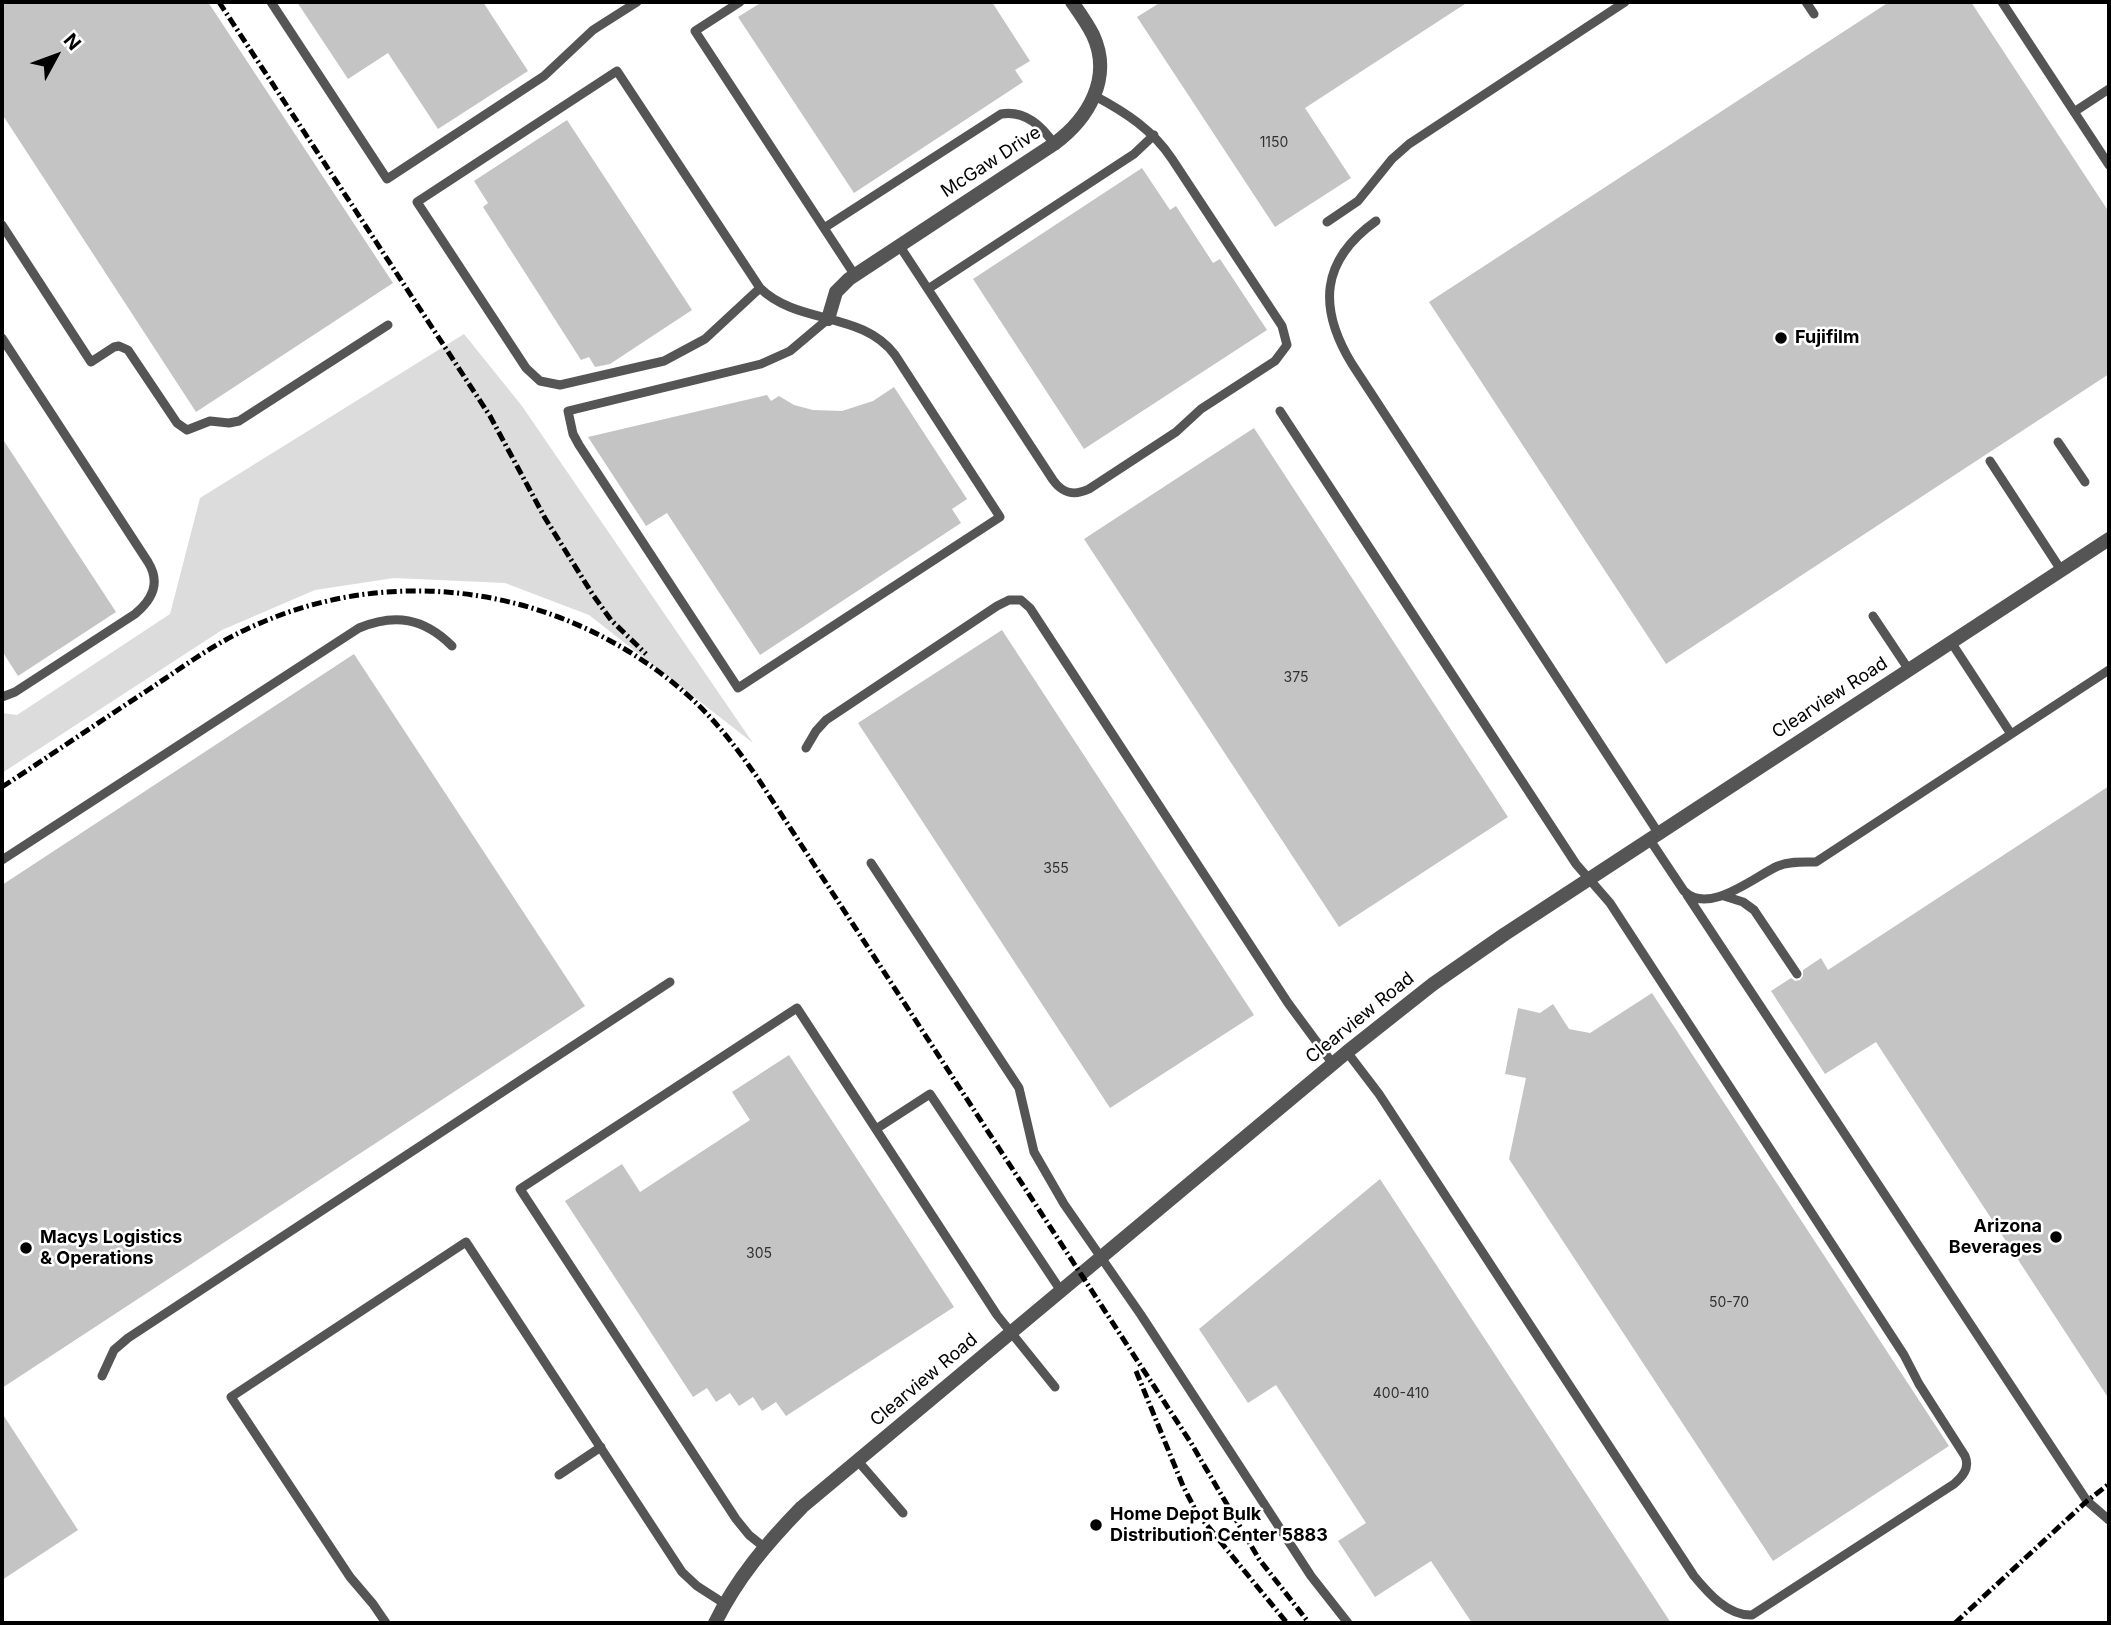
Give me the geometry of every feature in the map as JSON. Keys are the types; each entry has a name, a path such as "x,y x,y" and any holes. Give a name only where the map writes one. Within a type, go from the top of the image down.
{"street":[{"name":"McGaw Drive","path":"828,319 836,292 854,275 1054,144 1079,122 1095,96 1099,78 1097,46 1072,2"},
{"name":"Clearview Road","path":"715,1623 743,1574 802,1507 1347,1052 1457,967 2109,538"}],"lane":[{"path":"271,2 387,179 544,76 593,30 637,2"},
{"path":"740,2 695,31 854,275"},
{"path":"1327,222 1358,201 1384,168 1409,144 1625,2"},
{"path":"1806,2 1814,14"},
{"path":"2002,2 2109,166"},
{"path":"760,288 705,339 673,357 580,382 553,385 540,381 530,373 417,202 617,71 760,288 783,304 861,329 886,344 1000,517 738,688 579,445 568,411 761,364 790,351 828,319"},
{"path":"2074,112 2109,89"},
{"path":"899,245 1053,480 1065,492 1076,494 1085,491 1176,432 1201,409 1275,361 1287,345 1282,326 1172,159 1154,135 1127,114 1095,96"},
{"path":"824,228 1001,114 1011,113 1035,122 1044,129 1054,144"},
{"path":"928,289 1133,154 1154,135"},
{"path":"1376,221 1350,244 1332,274 1329,310 1337,337 1352,364 1654,837 1687,895 2087,1501 2109,1520"},
{"path":"2,225 91,362 114,347 128,350 177,423 187,430 210,421 239,421 388,325"},
{"path":"2,338 148,562 155,583 151,597 135,614 15,692 2,697"},
{"path":"1280,411 1576,864 1616,914 1905,1354 1922,1390 1965,1456 1967,1468 1954,1483 1752,1615 1738,1613 1717,1600 1694,1576 1378,1094 1347,1052"},
{"path":"2058,442 2085,482"},
{"path":"1990,461 2061,570"},
{"path":"806,748 826,720 997,606 1009,600 1021,600 1030,608 1289,1003 1333,1064"},
{"path":"1873,616 1909,670"},
{"path":"2,860 359,628 387,620 418,622 437,632 452,646"},
{"path":"1951,642 2011,734"},
{"path":"1687,895 1711,898 1724,896 1780,866 1816,862 2109,670"},
{"path":"872,863 1015,1081 1021,1095 1034,1152 1065,1204 1311,1576 1348,1623"},
{"path":"1724,896 1743,902 1754,910 1797,974"},
{"path":"102,1376 114,1350 128,1338 670,982"},
{"path":"764,1547 749,1535 736,1519 520,1189 797,1008 1010,1333 1055,1387"},
{"path":"876,1129 930,1094 1061,1291"},
{"path":"386,1623 350,1577 231,1396 466,1242 682,1572 697,1586 725,1604"},
{"path":"559,1475 601,1447"},
{"path":"857,1460 903,1513"}],"shaded area":[{"path":"464,334 522,406 753,743 589,615 505,583 394,578 315,590 222,630 2,773 2,713 17,715 170,614 200,498"}],"building":[{"path":"2,2 208,2 393,283 196,412 2,114"},
{"path":"297,2 483,2 528,71 438,129 388,53 348,79"},
{"path":"762,2 992,2 1030,61 1015,70 1023,82 854,193 738,17"},
{"path":"1161,2 1468,2 1305,108 1351,178 1275,227 1137,17"},
{"name":"Fujifilm","path":"1889,2 1971,2 2109,212 2109,374 1666,664 1429,302"},
{"path":"567,120 692,310 610,364 595,367 589,357 581,360 483,207 488,203 474,181"},
{"path":"1142,168 1170,210 1176,206 1213,263 1220,259 1267,330 1084,449 973,279"},
{"path":"894,387 967,499 952,509 961,523 760,655 667,513 646,526 588,437 767,395 771,401 779,396 794,405 813,410 842,411 873,401"},
{"path":"1254,428 1508,817 1339,927 1084,539"},
{"path":"2,438 116,612 18,676 2,651"},
{"path":"1002,630 1254,1015 1110,1108 858,723"},
{"path":"354,654 585,1006 2,1388 2,885"},
{"name":"Arizona Beverages","path":"2109,786 2109,1399 1876,1042 1825,1074 1771,991 1791,978 1800,980 1803,970 1821,958 1828,970"},
{"path":"1652,993 1949,1446 1773,1561 1509,1159 1526,1078 1505,1074 1518,1008 1540,1013 1553,1004 1569,1029 1590,1033"},
{"path":"789,1055 954,1307 786,1416 776,1402 762,1411 753,1397 739,1406 730,1393 716,1402 707,1388 693,1397 565,1201 622,1164 640,1192 750,1120 732,1092"},
{"path":"1380,1179 1671,1623 1472,1623 1431,1561 1375,1597 1338,1541 1366,1523 1276,1385 1248,1403 1199,1329"},
{"path":"2,1413 78,1530 2,1580"}],"railway":[{"path":"219,2 490,416 545,518 593,595 611,620 646,654"},
{"path":"2,787 234,635 304,607 363,595 422,591 480,596 538,610 593,632 644,661 701,708 727,736 757,777 1191,1443 1259,1559 1309,1623"},
{"path":"1136,1371 1183,1486 1197,1513 1287,1623"},
{"path":"1955,1623 2087,1501 2109,1484"}],"place":[{"name":"Fujifilm","path":"1781,338"},
{"name":"Arizona Beverages","path":"2056,1237"},
{"name":"Macys Logistics & Operations","path":"26,1248"},
{"name":"Home Depot Bulk Distribution Center 5883","path":"1096,1525"}]}
